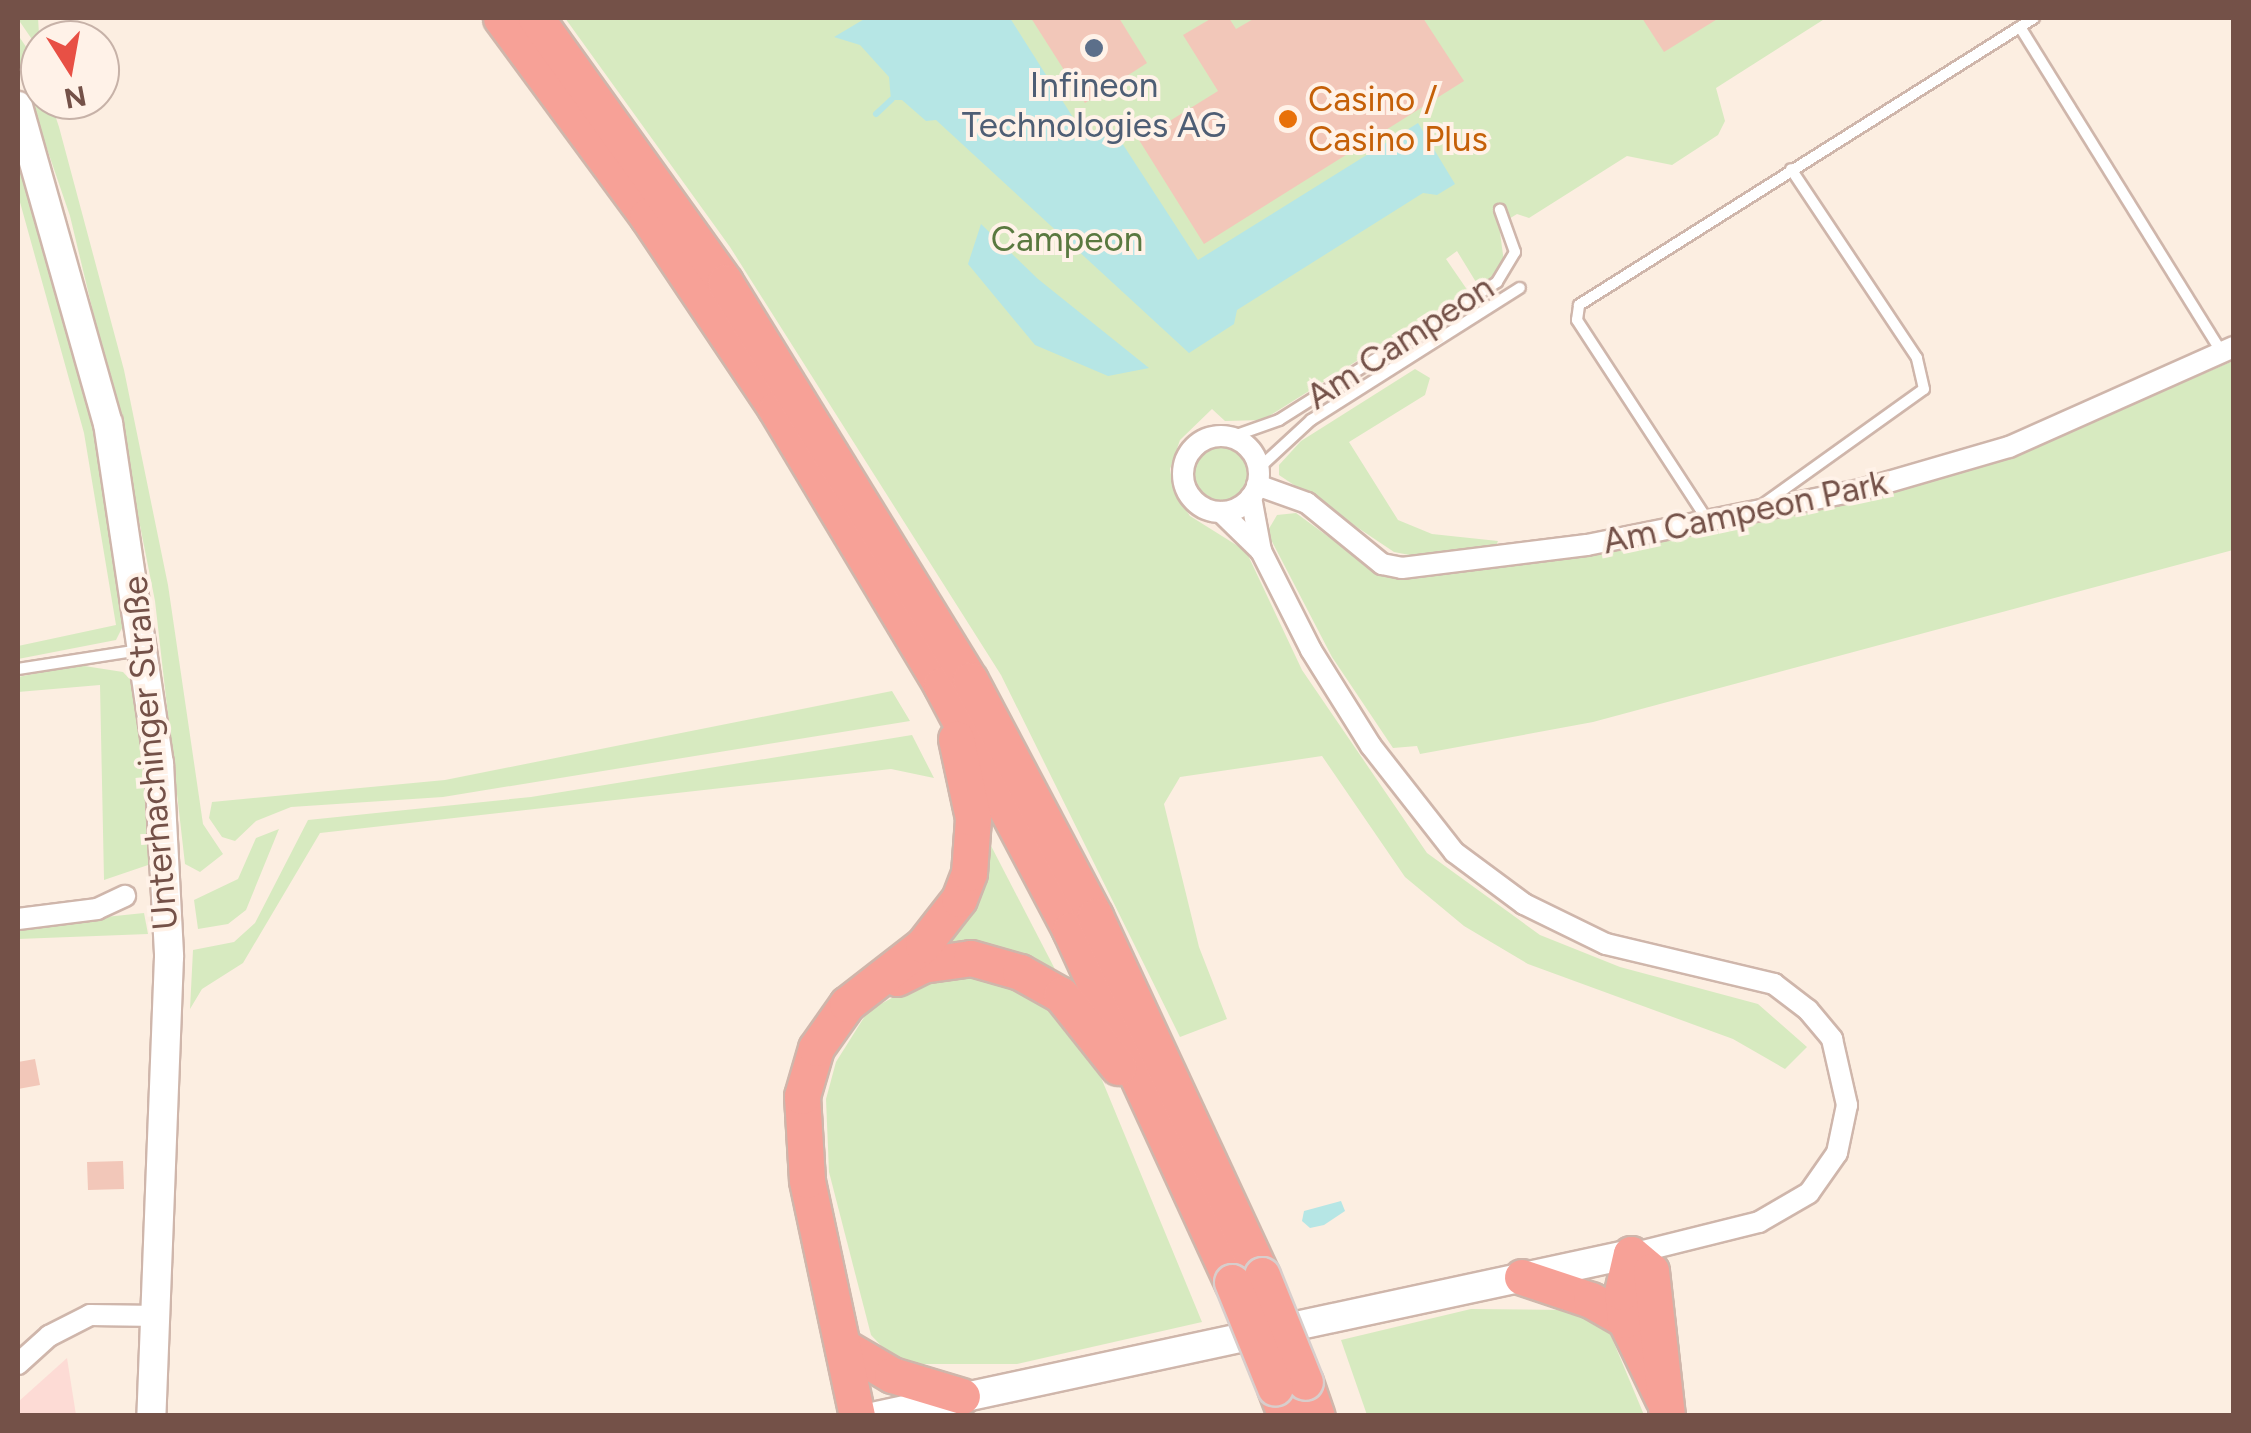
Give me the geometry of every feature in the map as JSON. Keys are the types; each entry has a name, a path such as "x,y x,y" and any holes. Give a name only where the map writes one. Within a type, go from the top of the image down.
{"highway":[{"path":"501,18 647,216 955,682"},
{"path":"536,18 725,282 955,682 981,749 1079,947 1199,1209"},
{"path":"857,1416 846,1348 808,1180 801,1116 816,1048 847,1004 923,945 959,899 973,847 981,749"},
{"path":"981,749 1135,1000 1289,1395 1317,1416"},
{"path":"847,1004 922,965 971,958 1020,972 1061,995 1120,1070 1199,1209 1246,1279"},
{"path":"1631,1254 1651,1272 1665,1407 1624,1320 1622,1292 1631,1254"},
{"path":"1522,1277 1591,1300 1624,1320"},
{"path":"846,1348 892,1375 962,1396"}],"main road":[{"name":"Unterhachinger Straße","path":"18,106 108,423 146,649 169,957 152,1416"},
{"path":"877,1416 1631,1254"}],"street":[{"name":"Am Campeon Park","path":"1256,484 1306,503 1382,564 1402,568 1749,514 2009,447 2228,350"},
{"path":"1262,550 1221,512 1189,495 1183,471 1201,441 1230,436 1254,454 1262,550 1312,650 1371,746 1454,852 1524,904 1606,944 1774,984 1808,1010 1832,1040 1845,1079 1845,1117 1837,1153 1809,1192 1759,1222 1631,1254"},
{"path":"1221,512 1256,484"},
{"path":"1258,524 1271,505 1306,503"},
{"path":"18,919 97,909 125,896"},
{"path":"18,1364 49,1336 90,1315 158,1316"}],"lane":[{"path":"1708,522 1577,320 1579,305 2034,18"},
{"path":"2020,26 2228,350"},
{"path":"1749,514 1924,389 1917,358 1791,170"},
{"name":"Am Campeon","path":"1230,436 1278,420 1496,282 1515,252 1500,210"},
{"name":"Am Campeon","path":"1256,484 1311,420 1520,288"},
{"path":"18,669 146,649"}],"shaded area":[{"path":"67,1358 76,1415 18,1415 18,1402"}],"green space":[{"name":"Campeon","path":"565,18 1826,18 1716,88 1725,121 1718,135 1672,165 1627,156 1529,218 1517,214 1499,225 1504,262 1490,281 1479,287 1457,251 1446,259 1468,291 1263,420 1225,421 1212,409 1180,440 1170,469 1174,492 1190,516 1246,551 1302,670 1427,853 1540,935 1620,967 1758,1004 1807,1047 1785,1069 1733,1039 1528,964 1464,926 1405,877 1322,756 1180,777 1164,804 1199,947 1227,1019 1180,1037 1001,675 730,247"},
{"path":"37,120 57,120 124,370 168,585 203,824 223,854 200,872 185,864 155,601 119,420 70,216"},
{"path":"18,142 96,426 126,620 116,640 18,659 18,646 116,625 84,433 18,195"},
{"path":"2233,361 2233,550 1593,722 1420,754 1417,746 1393,748 1332,657 1267,532 1277,515 1296,513 1382,576 1414,579 1712,533 2009,458"},
{"path":"1415,369 1430,378 1425,395 1349,442 1398,520 1432,534 1498,541 1495,548 1420,557 1394,552 1279,475 1279,465 1301,441"},
{"path":"1222,443 1243,452 1252,473 1243,494 1222,503 1201,494 1192,473 1201,452"},
{"path":"78,665 123,672 135,685 151,864 104,880 100,685 18,692 18,677"},
{"path":"892,691 910,721 443,797 291,807 256,821 235,841 222,837 209,818 212,802 445,780"},
{"path":"912,735 934,778 891,769 320,833 243,963 202,989 190,1009 193,950 234,942 255,923 308,820 531,797"},
{"path":"279,829 246,910 228,924 198,929 194,900 238,879 256,838"},
{"path":"988,840 1059,977 934,951"},
{"path":"144,913 148,934 18,939 18,926"},
{"path":"964,971 996,977 1050,1005 1088,1046 1202,1322 1017,1364 913,1364 889,1354 871,1335 829,1172 826,1099 836,1062 868,1011 930,977"},
{"path":"1471,1309 1567,1310 1609,1331 1644,1415 1367,1415 1341,1340"}],"water":[{"path":"866,18 1010,18 1086,138 1109,123 1198,260 1418,123 1455,184 1437,195 1423,193 1237,310 1234,324 1189,353 936,120 926,121 902,100 891,100 889,77 860,45 834,37"},
{"path":"981,224 1038,279 1149,368 1108,376 1035,345 968,264"},
{"path":"1341,1201 1345,1211 1324,1225 1310,1228 1302,1221 1304,1211"}],"building":[{"name":"Infineon Technologies AG","path":"1031,18 1119,18 1147,63 1085,103"},
{"name":"Casino / Casino Plus","path":"1212,18 1229,18 1236,29 1255,18 1423,18 1464,81 1204,244 1139,140 1218,91 1183,35"},
{"path":"1642,18 1719,18 1664,52"},
{"path":"35,1059 40,1085 18,1089 18,1062"},
{"path":"123,1161 124,1189 88,1190 87,1162"}],"waterway":[{"path":"876,114 891,100"}],"place":[{"name":"Infineon Technologies AG","path":"1094,48"},
{"name":"Casino / Casino Plus","path":"1288,119"}]}
